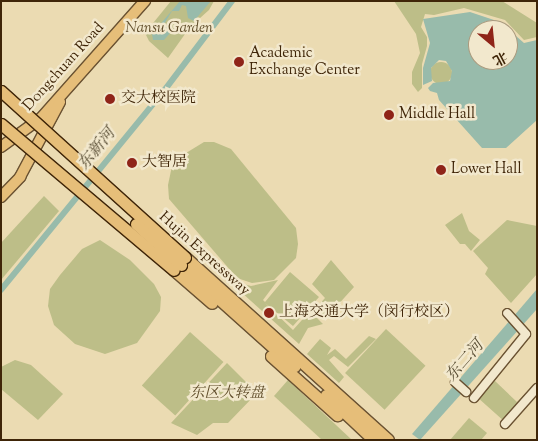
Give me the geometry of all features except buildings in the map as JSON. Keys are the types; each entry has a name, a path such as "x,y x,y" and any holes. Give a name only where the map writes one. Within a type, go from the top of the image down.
{"highway":[{"name":"Hujin Expressway","path":"1,91 364,440"},
{"name":"Hujin Expressway","path":"1,98 374,440"},
{"name":"Hujin Expressway","path":"1,124 180,264 388,440"}],"main road":[{"name":"Dongchuan Road","path":"1,147 41,118 144,1"},
{"path":"1,197 20,177 69,86"}],"street":[{"path":"474,398 524,332 508,315"},
{"path":"455,382 466,392"},
{"path":"505,424 537,388"}],"green space":[{"name":"Nansu Garden","path":"171,1 214,1 209,10 190,27 168,58 149,41 145,33"},
{"path":"394,1 502,1 537,23 537,37 524,40 518,34 518,20 505,20 464,8 434,15 425,14 421,27 427,37 427,46 422,64 422,88 418,92 412,84 412,72 420,53 416,34"},
{"path":"441,62 449,65 452,73 449,81 441,84 433,81 430,73 433,65"},
{"path":"204,142 214,142 231,149 296,228 298,244 296,258 274,280 252,283 237,278 169,199 168,185 173,161"},
{"path":"44,196 59,211 1,280 1,243"},
{"path":"462,213 469,231 480,240 471,251 465,244 460,244 445,225"},
{"path":"507,220 537,226 537,274 511,303 485,274 488,268 473,251"},
{"path":"100,240 130,260 154,284 161,297 160,311 137,343 105,354 75,344 54,325 48,306 50,289 60,275 82,249"},
{"path":"331,260 354,287 326,318 316,308 325,298 312,284"},
{"path":"290,272 319,297 293,326 265,303 293,330 310,311 323,324 308,328 299,344 241,292 245,288 240,283 251,286 278,280 263,300 265,302"},
{"path":"386,329 425,366 385,410 345,373"},
{"path":"190,332 223,362 175,416 142,386"},
{"path":"369,336 376,339 348,367 334,356 329,360 344,377 339,383 307,354 320,339 331,348 327,355 335,349 346,359"},
{"path":"15,360 31,365 63,394 38,420 1,389 1,367"},
{"name":"东区大转盘","path":"227,363 257,393 228,423 213,423 197,435 171,423"},
{"path":"288,380 352,440 322,440 274,396"},
{"path":"495,381 517,402 524,395 526,397 505,422 477,397 490,382"},
{"path":"469,418 487,433 481,440 450,440"}],"shaded area":[{"path":"180,1 211,1 194,21 188,18 186,6 182,5 179,11 172,11 163,26 179,31 178,34 171,32 164,40 153,40 152,34"},
{"path":"470,12 494,20 468,20 468,70 518,70 518,38 524,43 537,40 537,120 506,148 482,148 439,100 437,93 430,91 428,88 433,83 450,81 452,71 446,61 439,60 431,68 432,81 423,85 423,68 430,43 423,19"},
{"path":"537,289 537,309 420,440 412,434"}],"waterway":[{"name":"东新河","path":"1,290 164,91 232,1"}],"place":[{"name":"Academic Exchange Center","path":"239,62"},
{"name":"交大校医院","path":"110,99"},
{"name":"Middle Hall","path":"389,115"},
{"name":"大智居","path":"132,163"},
{"name":"Lower Hall","path":"441,170"},
{"name":"上海交通大学（闵行校区）","path":"269,313"}],"water label":[{"name":"东二河","path":"466,362"}]}
